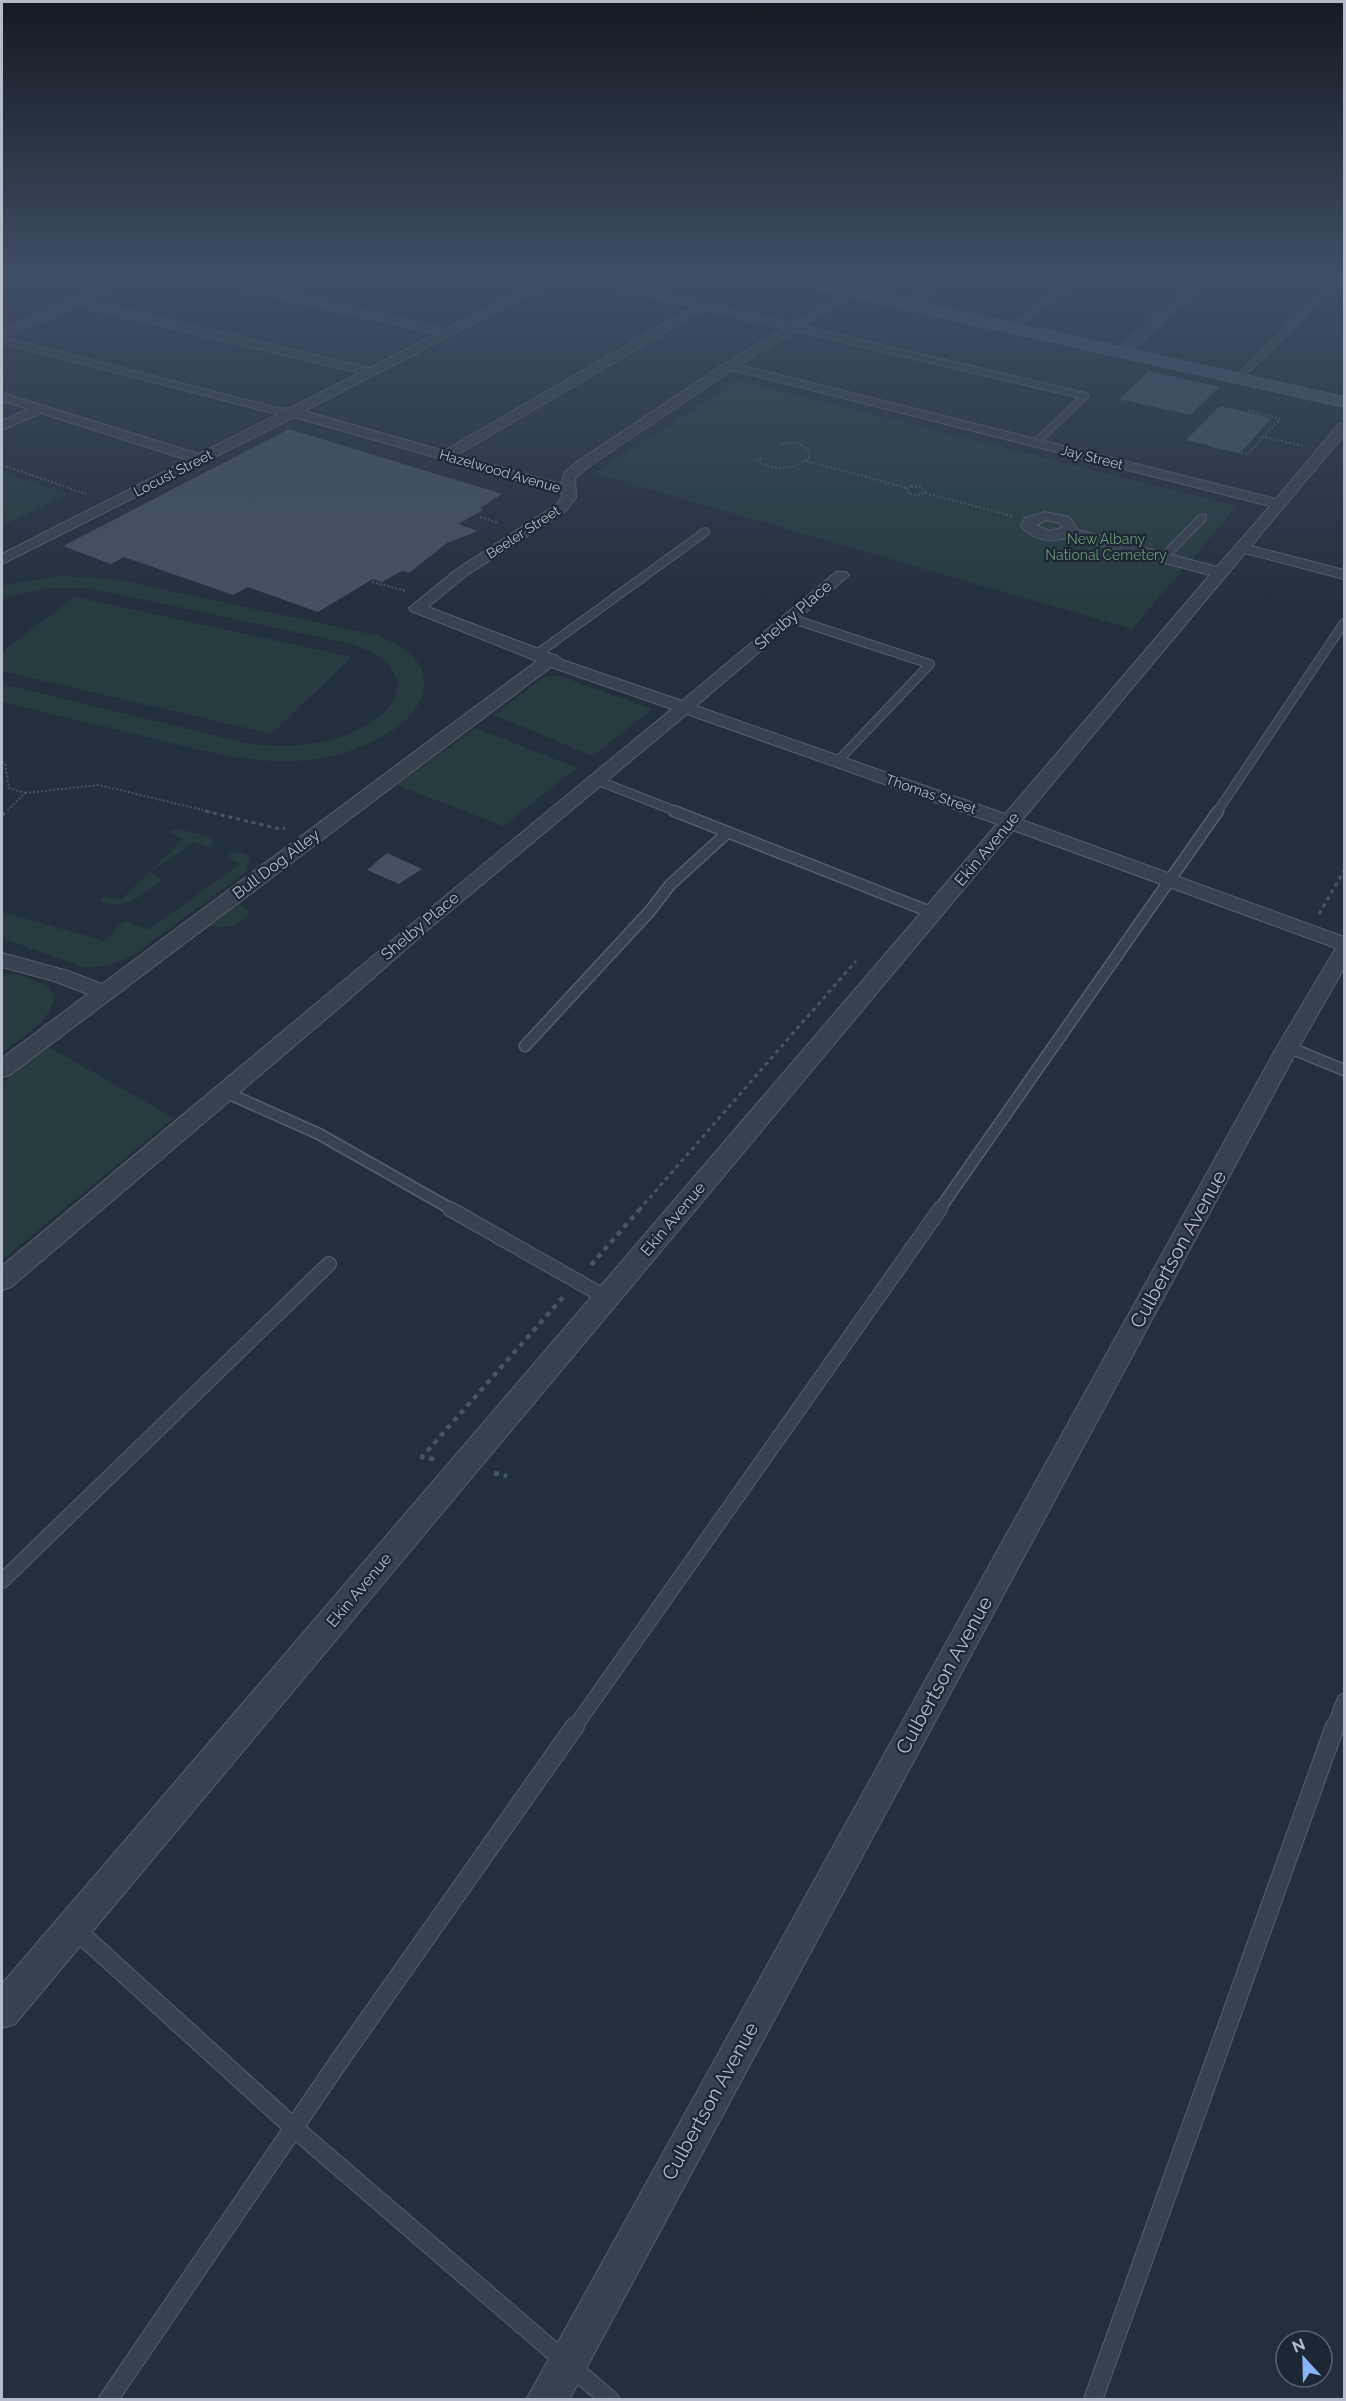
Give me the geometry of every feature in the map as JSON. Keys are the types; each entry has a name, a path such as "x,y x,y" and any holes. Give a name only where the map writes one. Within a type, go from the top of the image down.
{"main road":[{"path":"1260,383 1344,402"}],"street":[{"name":"Locust Street","path":"2,560 350,383"},
{"path":"447,455 570,383"},
{"name":"Beeler Street","path":"544,657 417,608 462,572 561,508 570,497 566,484 568,477 583,464 704,383"},
{"name":"Jay Street","path":"798,383 1280,504"},
{"path":"2,397 200,459"},
{"path":"2,426 40,409"},
{"name":"Hazelwood Avenue","path":"292,412 569,491"},
{"name":"Ekin Avenue","path":"2,2011 1344,427"},
{"path":"1030,521 1028,524 1031,530 1040,534 1053,536 1069,532 1221,573"},
{"path":"1242,548 1344,575"},
{"name":"Shelby Place","path":"2,1280 424,922 841,575"},
{"name":"Thomas Street","path":"544,657 1172,880 1344,944"},
{"name":"Bull Dog Alley","path":"2,1070 544,657"},
{"name":"Culbertson Avenue","path":"546,2400 1288,1047 1344,951"},
{"path":"2,960 61,976 105,993"}],"lane":[{"path":"169,383 277,411 292,412"},
{"path":"1030,383 1085,396 1035,443"},
{"path":"1164,557 1202,518"},
{"path":"544,657 705,532"},
{"path":"790,618 930,664 838,761"},
{"path":"108,2400 293,2127 1172,880 1344,623"},
{"path":"596,780 933,913"},
{"path":"525,1047 650,911 670,885 728,832"},
{"path":"1288,1047 1344,1070"},
{"path":"225,1092 319,1134 607,1298"},
{"path":"2,1581 329,1264"},
{"path":"1093,2400 1344,1701"},
{"path":"73,1927 293,2127 610,2400"}],"path":[{"path":"1214,447 1245,454 1250,453 1280,419 1248,410"},
{"path":"1263,437 1304,446"},
{"path":"779,445 794,442 806,448 810,455 807,461"},
{"path":"761,458 757,461 760,464 778,467 795,466 807,461 907,488 921,487 926,490 925,493"},
{"path":"2,465 114,503"},
{"path":"907,488 906,491 913,495 925,493 1030,521"},
{"path":"480,517 507,525"},
{"path":"2,762 5,763 9,788 25,793 99,785 280,829 290,827"},
{"path":"2,816 25,793"},
{"path":"1310,931 1344,871"}],"green space":[{"name":"New Albany National Cemetery","path":"736,383 747,383 1237,506 1132,629 594,473"},
{"path":"2,472 68,494 2,526"},
{"path":"58,576 114,579 376,635 401,647 415,659 423,674 421,697 415,710 393,730 362,746 331,756 301,761 270,761 207,751 2,702 2,684 242,742 268,746 295,746 333,739 366,726 382,715 392,702 397,690 396,677 388,664 373,653 351,644 89,588 47,588 2,598 2,586"},
{"path":"74,597 351,657 272,734 2,671 2,652"},
{"path":"557,675 652,709 593,756 494,715 542,678"},
{"path":"476,728 577,768 503,826 397,785"},
{"path":"178,829 210,837 213,841 212,845 207,847 193,842 151,872 161,879 159,883 131,901 116,905 100,901 105,897 121,900 183,839 170,833"},
{"path":"238,852 248,855 247,871 135,954 116,963 83,967 2,938 2,912 105,941 119,925 127,921 148,930 240,864 228,858 230,854"},
{"path":"239,904 250,912 242,921 227,927 210,926"},
{"path":"2,974 15,974 37,981 50,989 54,998 51,1009 43,1019 2,1053"},
{"path":"49,1047 174,1118 2,1260 2,1083"}],"building":[{"path":"1136,383 1202,383 1219,387 1190,415 1119,399"},
{"path":"1220,406 1271,419 1240,453 1186,440"},
{"path":"289,429 502,494 480,508 483,510 458,524 478,531 447,543 409,573 402,571 382,582 373,579 318,612 248,587 233,595 124,557 111,564 63,546"},
{"path":"387,853 422,869 399,884 367,870"}]}
